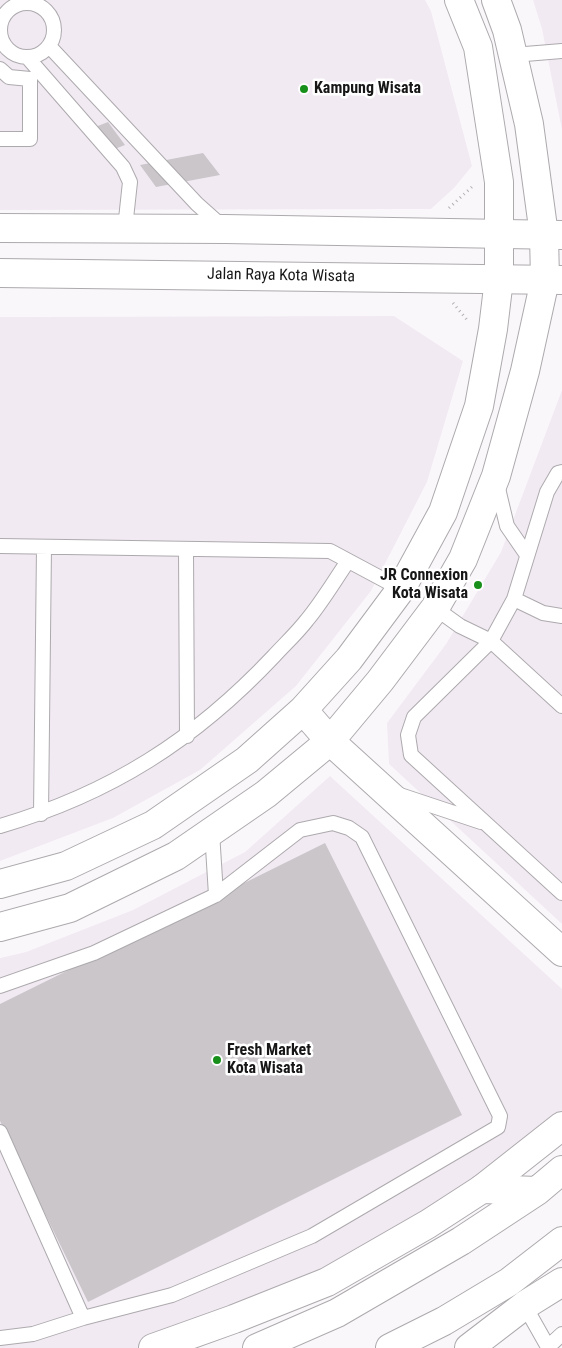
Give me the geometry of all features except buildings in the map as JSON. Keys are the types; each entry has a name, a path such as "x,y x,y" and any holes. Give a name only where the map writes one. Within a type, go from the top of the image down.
{"street":[{"path":"0,884 66,866 153,825 247,760 303,710 349,659 401,589 446,504 479,406 493,329 499,279 499,182 478,47 458,0"},
{"path":"0,927 70,908 176,856 266,794 330,741 380,681 435,608 463,559 496,476 524,371 554,280 553,235 513,56 496,0"},
{"path":"0,228 225,229 553,235"},
{"name":"Jalan Raya Kota Wisata","path":"0,274 554,280"},
{"path":"303,710 330,741 562,952"},
{"path":"153,1348 234,1319 327,1282 428,1224 482,1189 562,1126"},
{"path":"257,1348 337,1313 461,1241 537,1191 562,1170"},
{"path":"482,1189 537,1191"},
{"path":"390,1348 444,1322 509,1282 562,1241"},
{"path":"469,1348 525,1305 562,1282"}],"lane":[{"path":"35,2 46,10 53,21 54,34 49,46 40,54 28,58 16,56 7,49 1,38 0,27 4,16 12,8 35,2"},
{"path":"49,46 197,204 225,229"},
{"path":"513,56 562,51"},
{"path":"28,58 123,167 130,182 125,228"},
{"path":"0,69 9,77 30,79 30,139 0,139"},
{"path":"562,472 558,473 548,492 514,599 491,641 414,717 408,735 411,755 562,893"},
{"path":"496,476 506,526 527,555"},
{"path":"0,546 330,551 401,589"},
{"path":"41,814 44,547"},
{"path":"186,549 187,736"},
{"path":"0,826 41,814 102,788 187,736 243,688 308,620 348,561"},
{"path":"514,599 543,613 562,616"},
{"path":"435,608 460,626 491,641 562,706"},
{"path":"382,789 488,824"},
{"path":"0,986 94,953 216,895 300,830 333,823 350,828 362,837 500,1116 498,1127 312,1236 172,1295 83,1318 33,1341 0,1338"},
{"path":"212,832 216,895"},
{"path":"0,1132 83,1318"},
{"path":"509,1282 525,1305 547,1348 562,1334"}],"path":[{"path":"442,233 446,211 476,184 499,182"},
{"path":"441,278 455,307 468,321 493,329"}],"shaded area":[{"name":"Kampung Wisata","path":"0,0 425,0 431,11 472,166 454,188 431,209 0,210"},
{"path":"533,0 562,0 562,130 542,29"},
{"path":"394,316 463,361 427,482 371,591 296,686 200,770 113,818 0,861 0,317"},
{"path":"562,390 562,924 389,764 387,723 446,644 501,552"},
{"path":"330,776 562,989 562,1129 262,1306 139,1348 0,1348 0,958 26,952 133,910 245,852"}],"place":[{"name":"Kampung Wisata","path":"304,89"},
{"name":"JR Connexion Kota Wisata","path":"478,585"},
{"name":"Fresh Market Kota Wisata","path":"217,1060"}]}
